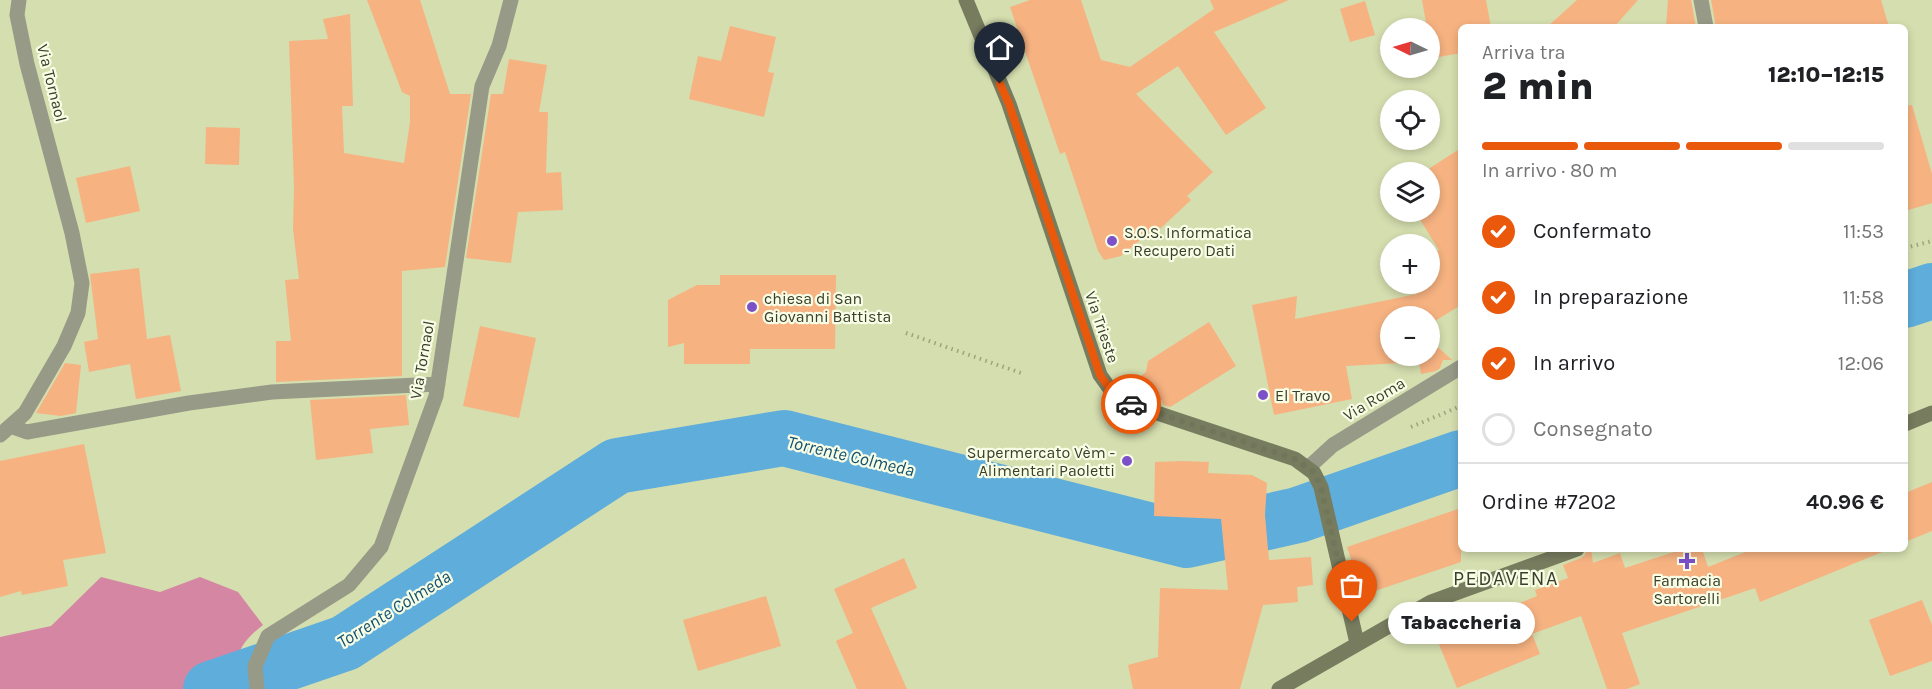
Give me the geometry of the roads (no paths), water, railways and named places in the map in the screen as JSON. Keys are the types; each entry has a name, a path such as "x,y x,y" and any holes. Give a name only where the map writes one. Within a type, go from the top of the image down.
{"main road":[{"name":"Via Trieste","path":"966,0 1009,104 1092,356 1100,375 1110,389 1133,405 1280,454 1309,467"},
{"path":"1908,422 1932,413"},
{"path":"1309,467 1321,487 1357,644"},
{"path":"1279,689 1431,602 1569,552"}],"street":[{"name":"Via Tornaol","path":"5,430 25,413 64,346 78,313 82,283 69,222 27,64 17,15 19,0"},
{"name":"Via Tornaol","path":"257,689 255,666 268,636 349,585 381,547 437,390 482,86 499,46 511,0"},
{"path":"1701,0 1705,24"},
{"name":"Via Roma","path":"1309,467 1333,445 1458,369"},
{"path":"5,430 27,432 189,403 272,392 437,390"}],"waterway":[{"name":"Torrente Colmeda","path":"1908,299 1932,291"},
{"name":"Torrente Colmeda","path":"211,689 345,643 617,466 784,438 1187,540 1298,515 1458,459"}],"place":[{"name":"S.O.S. Informatica - Recupero Dati","path":"1112,241"},
{"name":"chiesa di San Giovanni Battista","path":"752,307"},
{"name":"El Travo","path":"1263,395"},
{"name":"Supermercato Vèm - Alimentari Paoletti","path":"1127,461"},
{"name":"Farmacia Sartorelli","path":"1687,561"},
{"name":"Tabaccheria","path":"1352,622"}],"district":[{"name":"PEDAVENA","path":"1506,578"}]}
